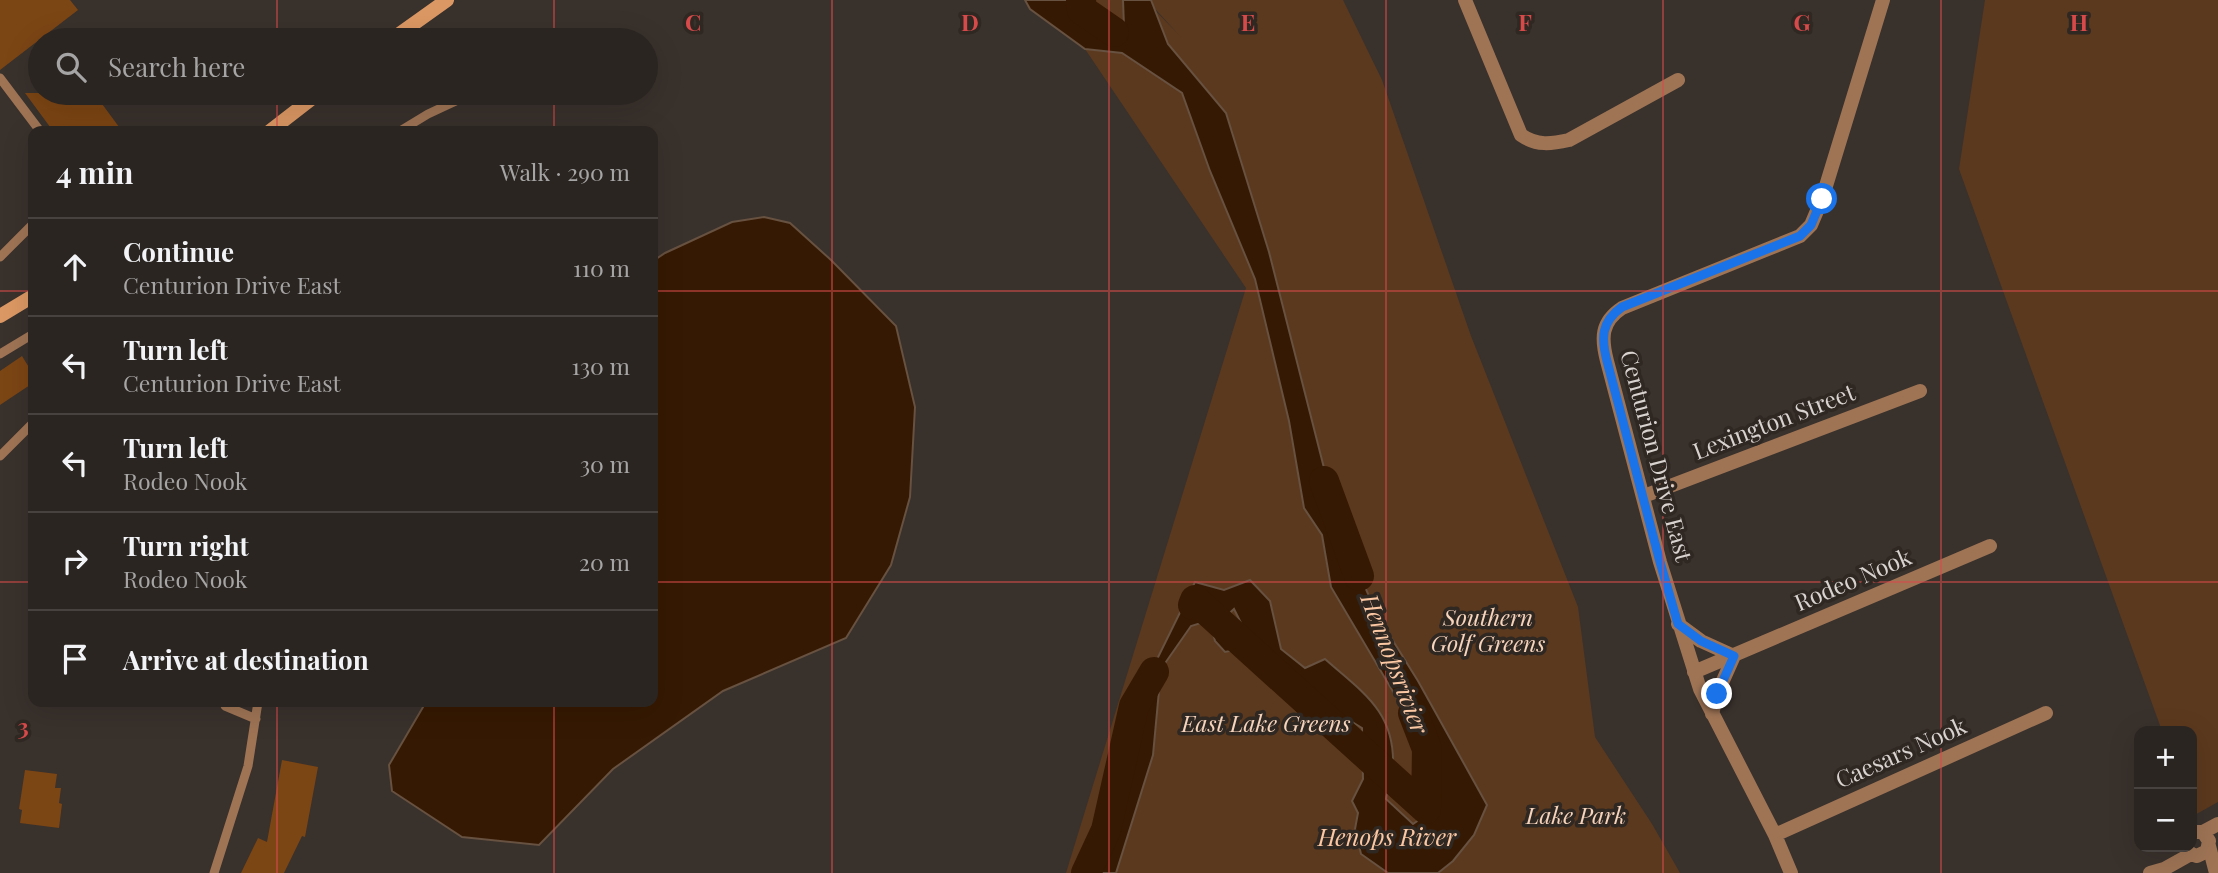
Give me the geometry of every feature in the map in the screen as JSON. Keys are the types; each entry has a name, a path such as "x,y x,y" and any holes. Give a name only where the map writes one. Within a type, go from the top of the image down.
{"main road":[{"path":"408,28 447,0"},
{"path":"276,126 303,105"},
{"path":"19,303 28,294"},
{"path":"0,316 28,298"}],"street":[{"path":"1465,0 1521,135 1535,143 1569,140 1678,80"},
{"name":"Centurion Drive East","path":"1791,873 1694,673 1660,562 1604,349 1605,327 1611,315 1622,307 1800,236 1811,225 1822,199 1883,0"},
{"name":"Lexington Street","path":"1644,496 1920,391"},
{"name":"Rodeo Nook","path":"1694,673 1990,547"},
{"path":"1678,624 1701,641 1734,656 1717,694 1712,714"},
{"name":"Caesars Nook","path":"1774,835 2046,713"},
{"path":"2197,851 2207,851 2206,837 2218,824"},
{"path":"2206,837 2215,869"},
{"path":"2152,873 2164,869 2187,852"},
{"path":"2190,852 2215,869"}],"lane":[{"path":"0,78 36,126"},
{"path":"408,126 447,105"},
{"path":"0,257 28,229"},
{"path":"0,354 28,337"},
{"path":"0,456 28,428"},
{"path":"227,707 256,719"},
{"path":"214,873 248,766 257,707"}],"green space":[{"path":"1052,0 1145,0 1179,35 1147,0 1343,0 1382,80 1471,336 1578,607 1595,737 1652,824 1680,873 1066,873 1246,288"},
{"path":"1985,0 2218,0 2218,802 2197,814 2197,726 2160,726 1959,169"}],"water":[{"name":"Henops River","path":"1025,0 1075,0 1083,10 1124,26 1123,0 1151,0 1168,44 1226,113 1269,252 1337,519 1377,615 1418,681 1487,805 1474,835 1453,861 1438,873 1388,873 1361,854 1355,829 1358,813 1352,801 1363,779 1362,728 1315,701 1291,694 1269,672 1249,662 1260,650 1251,643 1234,609 1220,622 1219,634 1230,641 1230,651 1225,652 1215,641 1212,629 1204,622 1191,626 1161,669 1153,755 1116,873 1090,873 1118,776 1134,706 1195,582 1224,590 1250,580 1270,601 1281,649 1305,668 1325,659 1374,704 1388,731 1392,747 1393,766 1386,799 1413,824 1429,813 1427,749 1331,587 1322,535 1304,508 1289,421 1255,279 1210,171 1182,93 1122,53 1085,49 1030,9"},
{"path":"764,217 790,223 896,326 915,407 910,497 891,565 846,638 723,691 613,769 539,845 462,837 392,791 389,765 423,707 658,707 658,258 732,222"}],"building":[{"path":"0,0 70,0 78,10 55,28 28,28 28,48 0,70"},
{"path":"34,105 103,105 118,126 49,126"},
{"path":"22,356 28,366 28,386 0,405 0,371"},
{"path":"282,760 318,767 305,837 302,836 284,873 241,873 258,838 267,842"},
{"path":"25,770 57,774 55,788 61,788 59,803 62,804 59,828 20,823 22,810 19,809"}],"waterway":[{"name":"Hennopsrivier","path":"1081,0 1082,10 1114,32"},
{"name":"Hennopsrivier","path":"1324,481 1359,576"},
{"name":"Hennopsrivier","path":"1193,605 1195,600 1426,809 1427,749 1413,713"},
{"name":"Hennopsrivier","path":"1086,873 1106,830 1134,706 1154,672"}],"route":[{"path":"1717,694 1734,656 1701,641 1678,624 1603,345 1605,327 1611,315 1622,307 1800,236 1811,225 1822,199"}],"park label":[{"name":"Southern Golf Greens","path":"1488,631"},
{"name":"East Lake Greens","path":"1266,724"},
{"name":"Lake Park","path":"1576,816"}]}
